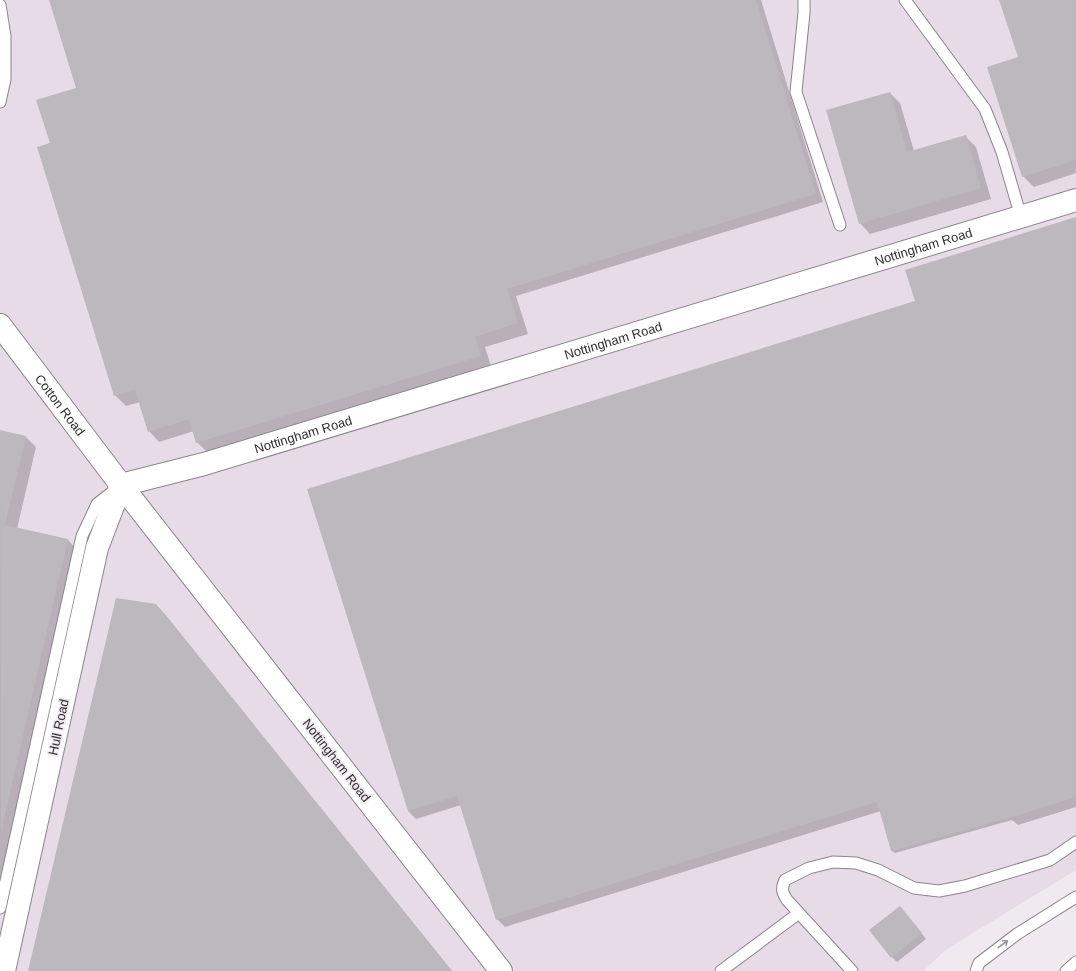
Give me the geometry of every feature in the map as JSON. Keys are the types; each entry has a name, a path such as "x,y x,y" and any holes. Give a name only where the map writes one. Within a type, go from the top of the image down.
{"street":[{"name":"Nottingham Road","path":"501,971 121,485 204,464 1076,200"},
{"name":"Cotton Road","path":"0,325 121,485"},
{"name":"Hull Road","path":"4,971 97,548 121,485"}],"lane":[{"path":"804,0 796,92 840,225"},
{"path":"905,0 985,108 1002,152 1021,217"},
{"path":"0,5 5,36 5,79 0,102"},
{"path":"0,908 82,536 97,504 121,485"},
{"path":"852,971 782,893 782,886 785,880 809,868 833,862 856,863 878,870 914,888 939,891 965,886 1050,860 1076,842"},
{"path":"976,971 979,963 1017,934 1076,897"},
{"path":"721,971 799,913"},
{"path":"1066,971 1076,962"}],"shaded area":[{"path":"0,0 1076,0 1076,870 947,949 923,971 0,971"}],"building":[{"path":"49,0 756,0 816,194 507,289 518,323 475,337 481,356 196,443 189,419 148,432 135,390 114,396 37,147 50,143 36,100 76,88"},
{"path":"999,0 1076,0 1076,160 1022,177 987,67 1018,57"},
{"path":"890,92 907,152 966,135 981,188 859,224 826,110"},
{"path":"1076,217 1076,797 1009,818 891,851 877,802 496,920 457,796 408,811 307,489 915,301 905,270"},
{"path":"0,430 26,436 5,525 68,539 1,832"},
{"path":"116,598 156,604 452,971 28,971"},
{"path":"900,906 922,933 891,958 869,930"}]}
